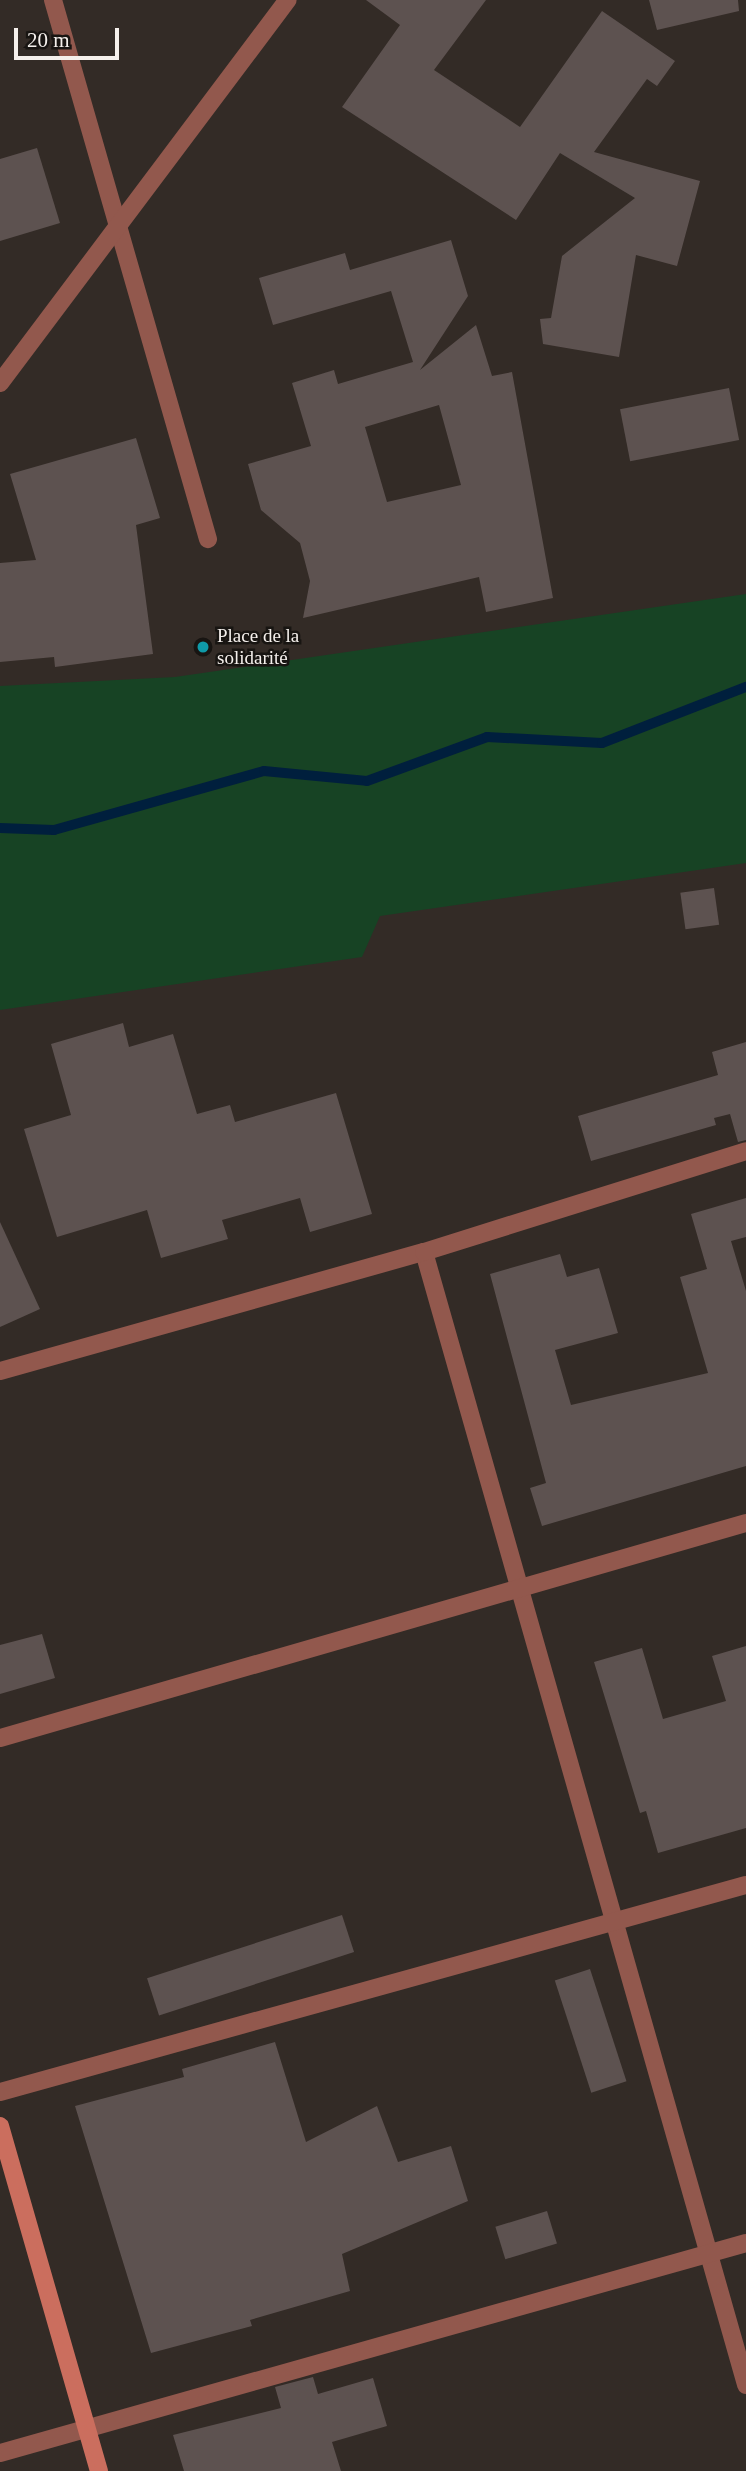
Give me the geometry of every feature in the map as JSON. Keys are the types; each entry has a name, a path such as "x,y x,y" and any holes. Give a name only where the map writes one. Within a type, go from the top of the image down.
{"street":[{"path":"53,0 208,539"},
{"path":"0,383 288,0"},
{"path":"0,1371 424,1252 746,1151"},
{"path":"424,1252 706,2255 746,2385"},
{"path":"0,1738 518,1591 746,1523"},
{"path":"0,2092 746,1885"},
{"path":"0,2126 99,2471"},
{"path":"0,2453 746,2243"}],"green space":[{"path":"746,594 746,863 380,916 362,957 0,1010 0,686 175,677"}],"building":[{"path":"366,0 486,0 434,70 520,127 602,11 675,61 657,86 647,79 594,152 700,181 677,266 636,255 619,357 543,344 540,319 551,318 562,256 635,198 560,153 516,220 342,107 400,25"},
{"path":"649,0 738,0 739,11 657,30"},
{"path":"37,148 60,223 0,241 0,159"},
{"path":"451,240 468,296 420,370 476,325 492,376 512,372 553,598 486,612 479,577 303,618 310,581 300,543 261,510 248,464 311,446 292,383 334,370 338,384 413,362 391,291 273,325 259,278 345,253 350,270","holes":["439,405 461,485 387,502 365,427"]},
{"path":"729,388 739,440 630,461 620,409"},
{"path":"136,438 160,518 136,525 153,654 55,667 54,657 0,662 0,563 36,560 10,474"},
{"path":"714,888 719,925 685,929 680,893"},
{"path":"123,1023 129,1047 173,1034 197,1114 230,1105 235,1122 336,1093 372,1214 310,1232 300,1198 222,1220 228,1239 161,1258 147,1210 57,1237 24,1129 71,1115 51,1044"},
{"path":"746,1042 746,1140 738,1142 730,1114 714,1118 716,1125 591,1161 578,1116 718,1075 712,1052"},
{"path":"746,1198 746,1237 731,1241 746,1291 746,1466 542,1526 530,1488 546,1483 490,1274 560,1254 567,1277 599,1268 618,1333 555,1350 571,1405 708,1373 680,1277 707,1269 691,1214"},
{"path":"0,1222 40,1309 0,1327"},
{"path":"42,1634 55,1678 0,1694 0,1645"},
{"path":"746,1646 746,1828 658,1853 646,1811 640,1813 594,1662 642,1648 663,1719 726,1701 712,1656"},
{"path":"342,1915 354,1952 159,2015 147,1978"},
{"path":"590,1969 626,2081 591,2093 555,1980"},
{"path":"275,2042 306,2142 377,2106 398,2162 451,2146 468,2201 342,2254 350,2291 250,2320 252,2326 151,2353 75,2106 184,2077 182,2069"},
{"path":"547,2211 557,2244 505,2259 495,2227"},
{"path":"313,2377 318,2394 373,2378 387,2426 332,2442 341,2471 184,2471 173,2435 281,2408 275,2387"}],"waterway":[{"path":"0,828 54,830 264,771 367,781 487,737 602,743 746,687"}],"place":[{"name":"Place de la solidarité","path":"203,647"}]}
